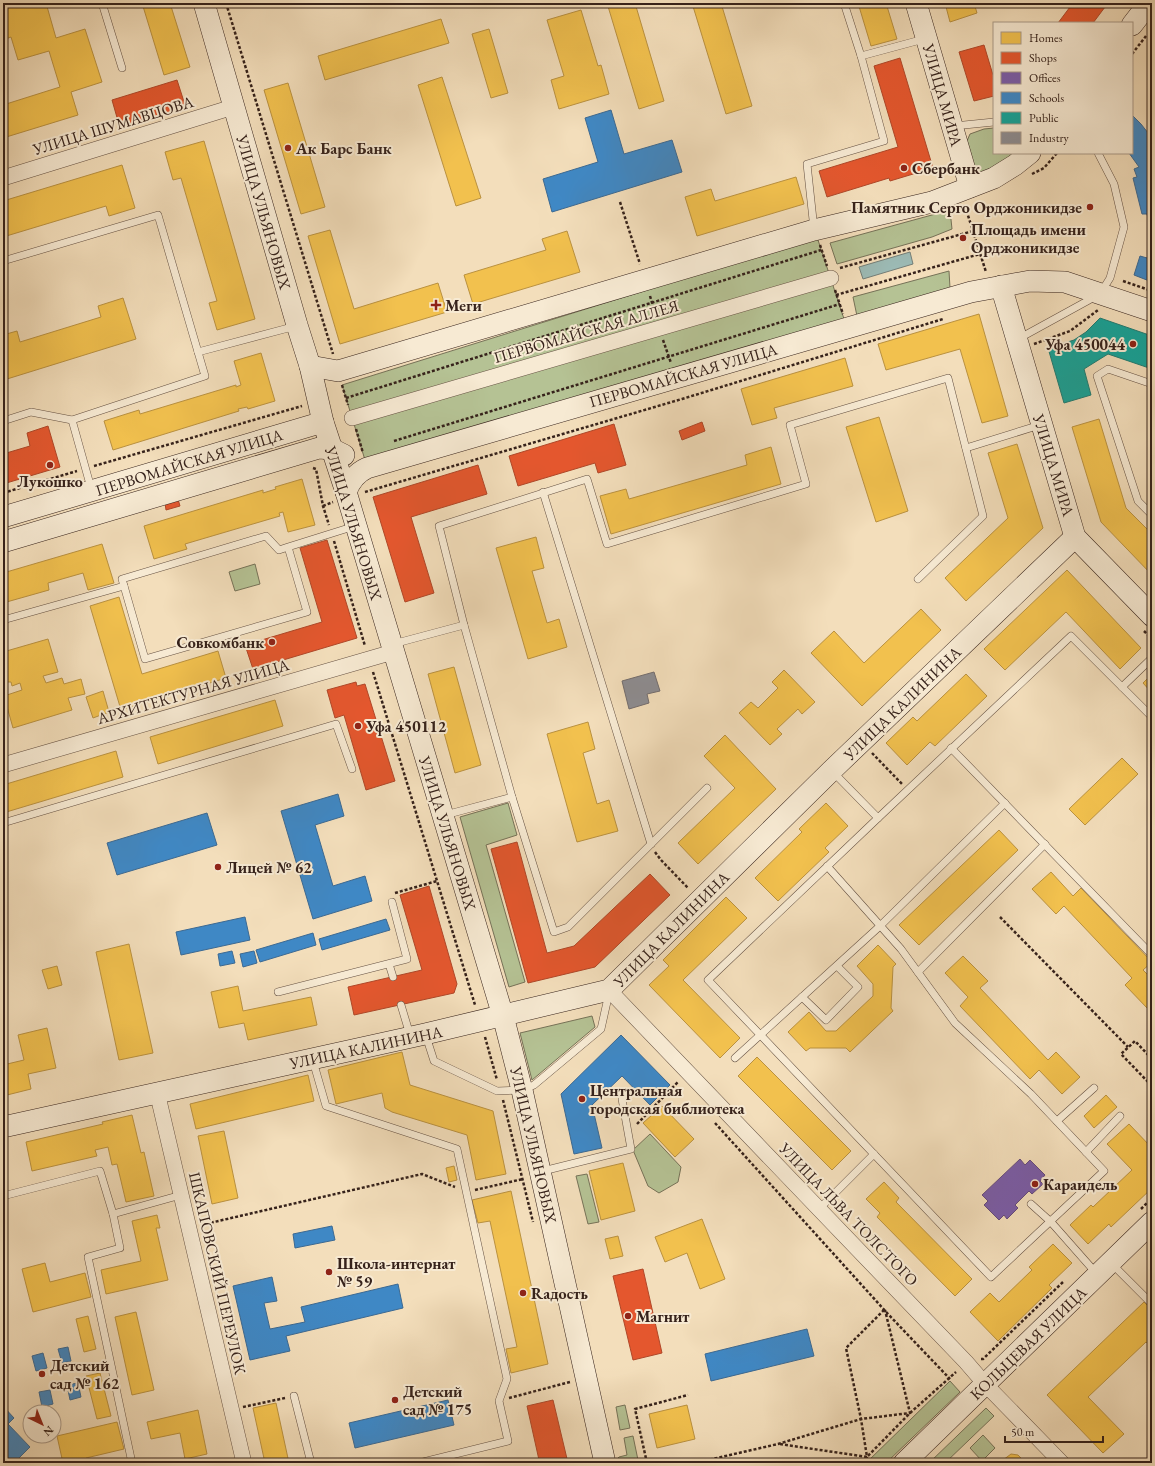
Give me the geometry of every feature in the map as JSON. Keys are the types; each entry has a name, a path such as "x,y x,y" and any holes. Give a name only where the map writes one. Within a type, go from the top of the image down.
{"main road":[{"name":"УЛИЦА УЛЬЯНОВЫХ","path":"204,3 233,107 310,366 323,422 346,492 503,1016 522,1090 605,1463"},
{"name":"УЛИЦА МИРА","path":"916,3 952,126 967,195"},
{"path":"310,366 336,365 816,236 932,202 967,195 1015,165 1029,154"},
{"name":"ПЕРВОМАЙСКАЯ УЛИЦА","path":"346,492 354,477 360,471 366,456 970,292 1030,281 1066,282 1099,302 1152,311"},
{"name":"УЛИЦА МИРА","path":"996,287 1022,343 1042,424 1075,537 1152,616"},
{"path":"323,422 336,365"},
{"name":"ПЕРВОМАЙСКАЯ УЛИЦА","path":"3,517 323,422"},
{"name":"ПЕРВОМАЙСКАЯ УЛИЦА","path":"3,542 319,448 332,449"},
{"path":"332,449 359,464 366,456"},
{"name":"УЛИЦА КАЛИНИНА","path":"3,1127 480,1022 609,990 831,771 1075,537"},
{"name":"КОЛЬЦЕВАЯ УЛИЦА","path":"904,1463 1152,1222"}],"street":[{"name":"УЛИЦА ШУМАВЦОВА","path":"3,178 233,107"},
{"name":"ПЕРВОМАЙСКАЯ АЛЛЕЯ","path":"352,418 832,273"},
{"name":"АРХИТЕКТУРНАЯ УЛИЦА","path":"3,765 369,658 392,648"},
{"name":"УЛИЦА ЛЬВА ТОЛСТОГО","path":"609,990 1062,1463"},
{"name":"ШКАПОВСКИЙ ПЕРЕУЛОК","path":"157,1092 244,1463"}],"lane":[{"path":"102,3 122,68"},
{"path":"816,236 807,164 884,141 861,56 844,3"},
{"path":"861,56 926,38"},
{"path":"952,126 993,122"},
{"path":"1022,343 1099,302 1110,278 1124,227 1114,184 1099,154"},
{"path":"3,261 158,215 205,376 72,420 30,412 3,421"},
{"path":"198,352 297,325"},
{"path":"1152,384 1108,369 1097,376 1138,501 1152,515"},
{"path":"708,788 568,927 554,932 512,797 464,625 439,526 587,479 607,544 806,484 790,425 948,378 983,516 918,579"},
{"path":"72,420 92,491"},
{"path":"966,448 1042,424"},
{"path":"543,492 651,844"},
{"path":"288,547 307,612 145,659 122,579 266,536 279,550 288,547 332,534 356,526"},
{"path":"3,620 124,586"},
{"path":"392,648 464,625"},
{"path":"827,866 901,948 956,1023 1031,1094 1104,1172 991,1277 708,980 827,866 951,748 1071,636 1152,717"},
{"path":"1122,687 1152,658"},
{"path":"3,823 336,724 352,769"},
{"path":"951,748 1152,955"},
{"path":"831,771 878,818"},
{"path":"443,816 512,797"},
{"path":"735,1058 880,926 1005,803"},
{"path":"918,972 1045,844"},
{"path":"278,992 407,959 392,902"},
{"path":"389,964 393,977"},
{"path":"802,997 826,1020 858,987 837,966"},
{"path":"401,1005 417,1036 434,1061 497,1091 522,1090 534,1084 601,1029 609,990"},
{"path":"313,1058 326,1106 456,1149 507,1379 499,1401 508,1440 419,1463"},
{"path":"1057,1121 1094,1088"},
{"path":"540,1173 631,1149 622,1099"},
{"path":"1086,1152 1120,1116"},
{"path":"819,1209 874,1154"},
{"path":"3,1196 100,1171 113,1214 120,1248 88,1257 132,1463"},
{"path":"113,1214 181,1195"},
{"path":"1031,1204 1104,1269 1152,1304"},
{"path":"294,1396 311,1463"}],"path":[{"path":"226,3 336,365"},
{"path":"1133,50 1141,16"},
{"path":"967,195 973,231 980,254 996,287"},
{"path":"620,202 642,269"},
{"path":"816,236 832,273 973,231"},
{"path":"346,398 821,250"},
{"path":"392,442 840,304 836,295 980,254"},
{"path":"1123,281 1152,291"},
{"path":"1022,343 1070,331 1099,302"},
{"path":"373,489 689,397 944,319"},
{"path":"316,468 323,506 480,1022"},
{"path":"870,751 907,790"},
{"path":"651,844 661,860 688,888"},
{"path":"392,902 389,894 437,881"},
{"path":"683,894 694,883"},
{"path":"1000,917 1128,1047"},
{"path":"1152,1059 1134,1041 1121,1054 1152,1086"},
{"path":"673,1076 683,1088"},
{"path":"628,1133 678,1082"},
{"path":"710,1117 884,1310 950,1379"},
{"path":"189,1228 422,1174 466,1192 540,1173"},
{"path":"884,1310 910,1413"},
{"path":"867,1457 862,1419 846,1348 884,1310"},
{"path":"861,1463 910,1413 958,1371"},
{"path":"499,1401 572,1382"},
{"path":"642,1463 647,1462 635,1408 688,1395"},
{"path":"231,1410 294,1396"},
{"path":"695,1463 778,1444 862,1419 910,1413"},
{"path":"778,1444 867,1457"}],"green space":[{"path":"993,128 993,154 1016,154 977,180 967,141 970,134 984,129"},
{"path":"950,210 952,229 932,237 837,264 830,243"},
{"path":"817,237 845,322 365,460 342,385"},
{"path":"949,271 950,288 857,316 853,297"},
{"path":"255,564 260,584 235,591 229,572"},
{"path":"508,803 517,835 486,845 525,982 509,987 460,817"},
{"path":"592,1016 595,1027 532,1080 520,1033"},
{"path":"650,1134 681,1167 678,1182 659,1193 648,1186 633,1150"},
{"path":"587,1174 599,1222 588,1224 576,1176"},
{"path":"950,1381 960,1392 886,1463 866,1463"},
{"path":"625,1405 630,1428 620,1430 616,1407"},
{"path":"986,1408 994,1416 945,1463 929,1463"},
{"path":"983,1435 995,1448 982,1461 970,1448"},
{"path":"633,1436 638,1460 626,1463 616,1463 615,1461 619,1457 627,1455 624,1438"}],"water":[{"path":"910,252 913,264 863,279 859,267"}],"building: Homes":[{"path":"3,3 46,3 56,38 85,29 102,82 71,92 78,115 3,138 3,105 60,87 49,51 18,60 11,37 3,40"},
{"path":"142,3 170,3 190,67 164,75"},
{"path":"607,3 635,3 664,101 639,109"},
{"path":"692,3 721,3 752,106 726,114"},
{"path":"858,3 886,3 897,39 871,46"},
{"path":"945,3 974,3 977,13 950,22"},
{"path":"581,10 598,66 601,65 609,94 559,109 551,80 564,76 547,20"},
{"path":"441,19 449,43 325,80 318,56"},
{"path":"489,29 508,93 491,98 472,34"},
{"path":"442,77 481,198 456,206 418,85"},
{"path":"288,83 325,207 301,214 264,90"},
{"path":"204,141 255,319 217,330 209,303 217,301 181,178 173,180 165,152"},
{"path":"122,165 135,208 109,216 106,206 3,237 3,201"},
{"path":"796,177 804,204 697,236 685,197 711,189 715,201"},
{"path":"330,230 354,309 438,283 447,312 340,344 308,236"},
{"path":"567,231 580,272 473,304 464,275 546,250 542,239"},
{"path":"123,298 136,339 7,379 3,366 3,335 17,331 20,342 101,317 98,306"},
{"path":"979,314 1008,416 982,423 960,349 886,370 878,344"},
{"path":"261,353 275,401 248,409 247,407 238,409 239,411 113,450 104,421 139,410 140,414 236,385 236,387 241,385 234,361"},
{"path":"845,358 853,386 774,408 777,418 752,425 741,389"},
{"path":"879,417 908,511 876,522 846,427"},
{"path":"1099,419 1126,508 1152,534 1152,575 1101,522 1072,427"},
{"path":"1017,444 1043,528 966,601 945,578 1008,518 988,453"},
{"path":"771,447 781,484 611,534 600,496 626,489 629,499 747,465 745,455"},
{"path":"302,479 315,525 288,532 283,512 279,513 280,516 185,544 187,549 154,559 144,526 263,490 263,493 276,489 275,487"},
{"path":"536,537 544,568 532,571 547,623 559,619 567,647 528,659 496,548"},
{"path":"102,544 114,583 88,590 83,573 48,583 49,590 3,603 3,573"},
{"path":"1067,570 1141,648 1120,669 1066,612 1005,670 984,649"},
{"path":"119,597 142,674 218,651 226,678 121,710 90,606"},
{"path":"921,609 941,630 862,706 811,653 834,631 864,663"},
{"path":"48,639 58,672 43,676 46,683 62,678 64,684 81,679 85,694 68,698 72,710 13,728 4,696 22,690 20,683 12,686 11,682 3,681 3,668 6,666 3,652"},
{"path":"454,667 481,765 455,773 428,674"},
{"path":"784,670 815,702 802,714 798,709 777,729 782,734 770,745 739,713 751,702 758,708 778,688 772,682"},
{"path":"966,674 987,696 935,746 930,742 907,765 886,743 913,717 917,721"},
{"path":"1152,674 1152,693 1143,683"},
{"path":"103,691 109,712 93,718 86,697"},
{"path":"275,700 283,726 158,764 150,737"},
{"path":"588,722 595,749 583,753 597,804 609,800 618,831 577,842 547,734"},
{"path":"725,735 776,789 698,864 678,843 735,788 704,756"},
{"path":"116,751 123,777 3,813 3,785"},
{"path":"1122,758 1138,774 1085,825 1069,809"},
{"path":"826,803 848,826 825,848 829,852 778,901 755,878 802,832 799,829"},
{"path":"999,830 1018,850 919,945 899,925"},
{"path":"1051,872 1073,896 1081,888 1152,962 1143,970 1152,979 1152,1005 1148,1009 1125,985 1132,978 1064,906 1056,914 1032,889"},
{"path":"726,897 747,918 683,980 740,1038 720,1058 649,985 669,966 663,960"},
{"path":"129,944 153,1053 119,1060 96,952"},
{"path":"878,945 896,964 893,967 891,1008 893,1011 850,1052 846,1048 810,1048 806,1051 788,1032 809,1012 826,1031 836,1031 873,996 873,984 857,966"},
{"path":"963,956 988,981 980,988 1048,1060 1056,1052 1080,1077 1062,1094 1039,1070 1030,1079 960,1006 968,997 945,973"},
{"path":"57,966 62,985 48,989 42,970"},
{"path":"238,986 243,1011 311,997 317,1025 248,1040 244,1023 219,1028 211,992"},
{"path":"47,1028 56,1068 28,1074 31,1089 3,1096 3,1065 24,1060 18,1035"},
{"path":"402,1052 410,1085 493,1111 506,1174 476,1180 467,1135 392,1112 385,1108 382,1093 336,1104 328,1070"},
{"path":"757,1057 851,1151 832,1170 738,1076"},
{"path":"308,1075 314,1101 196,1129 190,1104"},
{"path":"1106,1095 1117,1107 1094,1128 1084,1116"},
{"path":"662,1106 694,1139 675,1157 643,1123"},
{"path":"132,1115 141,1153 144,1152 154,1196 126,1202 117,1164 112,1165 108,1147 95,1150 97,1156 32,1171 26,1142 103,1124 102,1122"},
{"path":"1129,1124 1152,1148 1152,1167 1150,1169 1152,1172 1152,1188 1111,1227 1109,1224 1088,1244 1070,1225 1091,1205 1093,1207 1132,1170 1107,1144"},
{"path":"224,1131 238,1198 212,1204 198,1136"},
{"path":"623,1163 635,1211 601,1220 589,1171"},
{"path":"454,1166 457,1180 449,1182 446,1168"},
{"path":"884,1182 899,1198 896,1202 972,1279 955,1296 877,1217 880,1213 866,1199"},
{"path":"511,1191 548,1364 511,1373 506,1349 517,1347 490,1221 478,1223 472,1200"},
{"path":"157,1215 160,1228 156,1228 168,1280 106,1294 101,1270 141,1261 132,1221"},
{"path":"702,1219 725,1279 700,1289 687,1253 665,1262 655,1237"},
{"path":"618,1236 623,1256 610,1259 605,1239"},
{"path":"1053,1244 1072,1263 1049,1285 1052,1288 998,1341 970,1312 990,1293 999,1302 1032,1270 1029,1267"},
{"path":"45,1263 50,1282 85,1273 91,1297 33,1312 22,1269"},
{"path":"1144,1302 1152,1310 1152,1348 1146,1342 1088,1397 1124,1434 1103,1453 1047,1395"},
{"path":"136,1312 154,1390 132,1395 115,1317"},
{"path":"88,1316 96,1349 84,1352 76,1319"},
{"path":"100,1373 111,1416 97,1419 86,1376"},
{"path":"276,1403 289,1463 265,1463 253,1408"},
{"path":"687,1405 695,1439 657,1448 649,1414"},
{"path":"198,1410 207,1454 185,1459 180,1433 151,1439 147,1422"},
{"path":"117,1422 124,1449 86,1458 87,1463 63,1463 59,1444 62,1444 62,1435"},
{"path":"1011,1454 1018,1455 1024,1461 1026,1459 1030,1463 999,1463"}],"building: Shops":[{"path":"1073,3 1108,3 1094,22 1059,22"},
{"path":"984,45 993,75 993,96 974,101 959,52"},
{"path":"900,58 933,168 890,181 889,178 827,197 819,171 898,147 874,66"},
{"path":"177,80 186,108 120,128 112,100"},
{"path":"702,422 705,431 682,440 679,431"},
{"path":"614,424 626,465 598,473 595,463 518,486 509,456"},
{"path":"48,426 60,467 3,484 3,454 30,446 27,433"},
{"path":"478,465 487,494 411,517 434,593 405,602 373,497"},
{"path":"178,499 180,506 166,510 165,503"},
{"path":"327,540 357,638 253,669 245,645 322,622 300,548"},
{"path":"356,682 357,686 365,684 395,781 366,790 344,715 335,718 327,690"},
{"path":"517,842 547,953 574,946 650,874 670,895 595,967 528,983 491,849"},
{"path":"429,886 457,984 454,993 354,1015 348,987 422,970 400,895"},
{"path":"643,1269 662,1353 633,1360 613,1276"},
{"path":"553,1400 568,1463 526,1463 539,1460 527,1406"}],"building: Offices":[{"path":"1020,1159 1025,1165 1030,1160 1045,1175 1040,1181 1043,1184 1032,1194 1029,1191 1015,1205 1018,1208 1007,1219 1004,1215 999,1220 984,1205 988,1201 982,1195"}],"building: Schools":[{"path":"611,110 624,154 672,140 682,172 552,212 543,179 598,162 585,118"},
{"path":"1133,116 1152,138 1152,218 1148,218 1147,214 1142,214 1133,178 1137,177 1134,169 1139,167 1130,154 1133,154"},
{"path":"1152,229 1152,282 1134,275 1140,256 1147,258 1151,246"},
{"path":"338,794 344,816 315,825 333,886 365,876 372,901 313,919 281,811"},
{"path":"207,813 217,845 117,875 107,843"},
{"path":"245,917 250,940 181,955 176,932"},
{"path":"386,919 390,930 322,950 319,939"},
{"path":"313,933 316,945 260,962 256,950"},
{"path":"232,951 235,963 220,966 218,954"},
{"path":"254,951 257,963 243,967 240,954"},
{"path":"621,1035 670,1085 650,1105 622,1076 592,1105 602,1148 574,1154 561,1094"},
{"path":"332,1226 335,1240 295,1248 293,1234"},
{"path":"272,1277 277,1301 264,1303 270,1329 305,1322 301,1307 398,1284 403,1308 286,1336 290,1351 250,1360 233,1286"},
{"path":"807,1329 814,1356 711,1381 705,1354"},
{"path":"68,1347 71,1361 62,1363 58,1349"},
{"path":"43,1353 47,1368 36,1371 32,1356"},
{"path":"78,1383 81,1397 70,1400 67,1385"},
{"path":"50,1390 53,1404 41,1404 39,1392"},
{"path":"448,1400 454,1425 355,1448 349,1423"},
{"path":"3,1406 14,1418 8,1424 22,1439 22,1444 27,1444 30,1447 14,1463 3,1463"}],"building: Public":[{"path":"1100,318 1152,336 1152,369 1108,354 1084,369 1091,395 1064,403 1048,348 1074,340 1086,332"}],"building: Industry":[{"path":"654,672 660,691 647,694 649,703 629,709 622,681"}],"place":[{"name":"Ак Барс Банк","path":"288,148"},
{"name":"Сбербанк","path":"904,168"},
{"name":"Памятник Серго Орджоникидзе","path":"1090,207"},
{"name":"Площадь имени Орджоникидзе","path":"963,238"},
{"name":"Меги","path":"436,305"},
{"name":"Уфа 450044","path":"1133,344"},
{"name":"Лукошко","path":"50,465"},
{"name":"Совкомбанк","path":"272,642"},
{"name":"Уфа 450112","path":"358,726"},
{"name":"Лицей № 62","path":"218,867"},
{"name":"Центральная городская библиотека","path":"582,1099"},
{"name":"Караидель","path":"1035,1184"},
{"name":"Школа-интернат № 59","path":"329,1272"},
{"name":"Rадость","path":"523,1293"},
{"name":"Магнит","path":"628,1316"},
{"name":"Детский сад № 162","path":"42,1374"},
{"name":"Детский сад № 175","path":"395,1400"}]}
